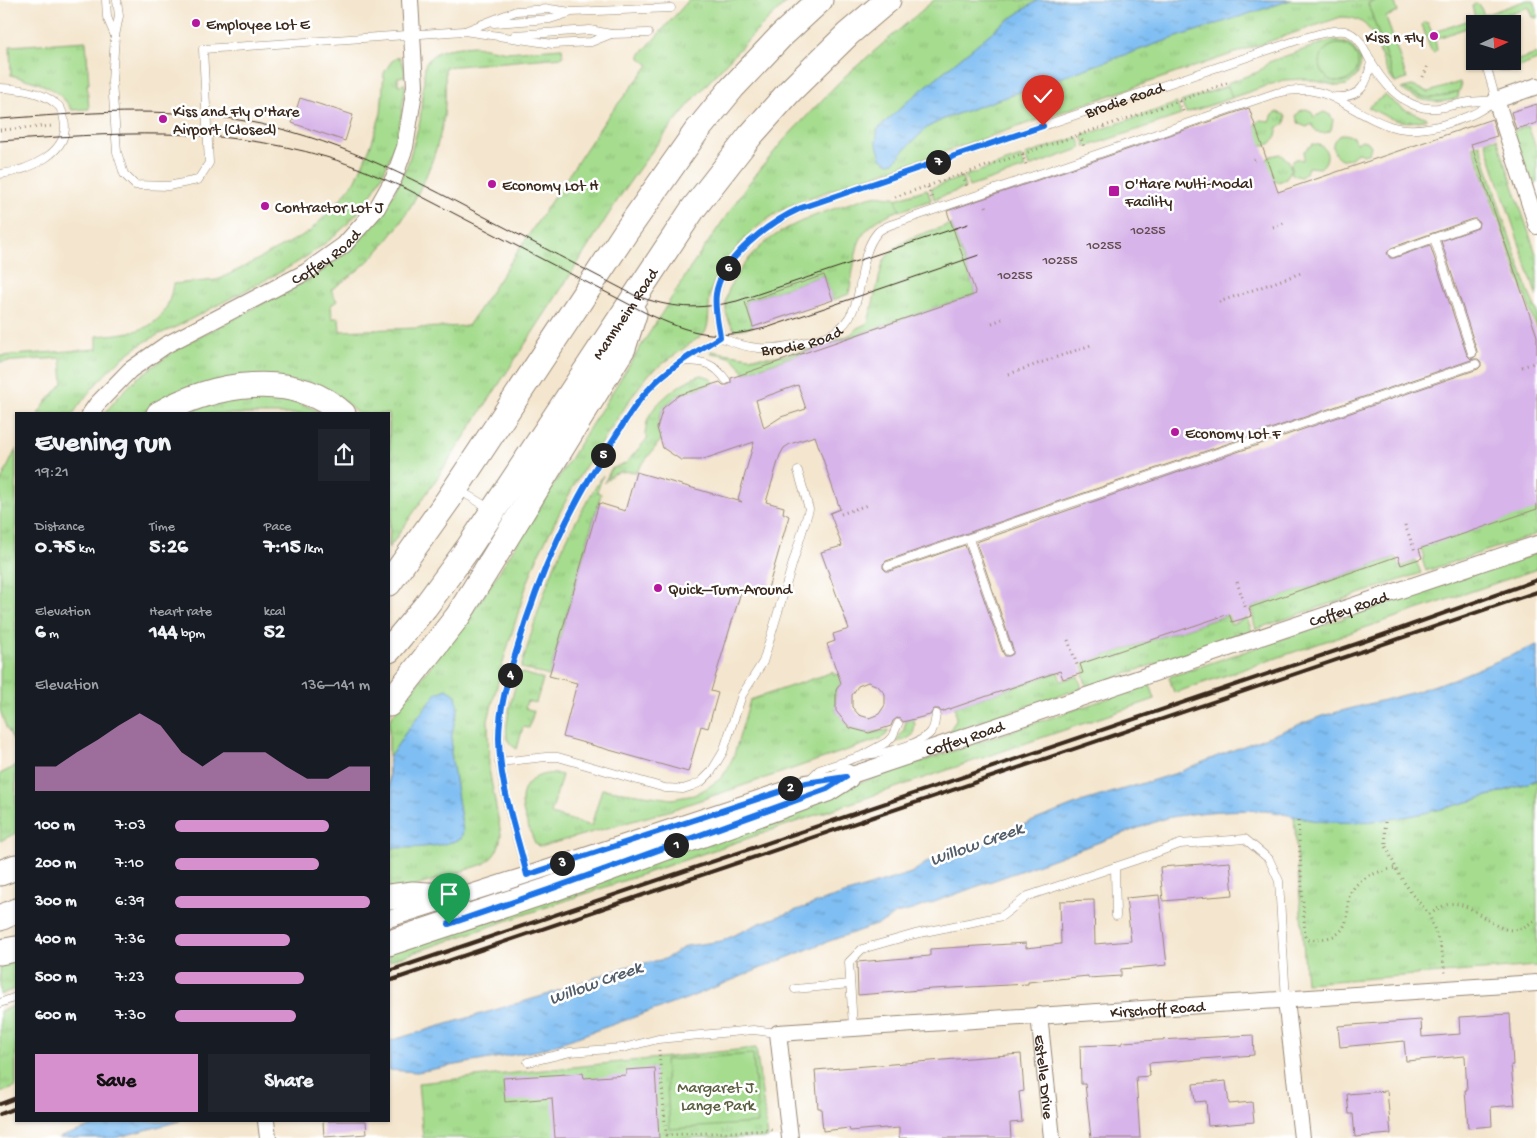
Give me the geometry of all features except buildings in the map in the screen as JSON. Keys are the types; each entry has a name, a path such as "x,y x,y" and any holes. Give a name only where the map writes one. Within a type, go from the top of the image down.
{"main road":[{"path":"390,582 456,488 666,172 732,88 780,36 820,0"},
{"name":"Mannheim Road","path":"390,649 425,607 493,511 693,209 750,136 790,90 848,34 888,0"},
{"path":"390,703 458,616 623,348 642,286"},
{"path":"163,412 192,399 217,391 260,386 286,387 307,392 324,400 340,412"},
{"path":"390,943 548,890 680,843 827,789 846,777"},
{"path":"0,873 15,867"},
{"path":"390,897 413,894 457,898"},
{"path":"0,918 15,911"},
{"path":"0,952 15,949"}],"street":[{"name":"Coffey Road","path":"91,412 130,370 166,345 306,272 344,245 377,208 394,178 405,147 415,86 410,0"},
{"name":"Brodie Road","path":"1496,100 1537,86"},
{"path":"1496,100 1533,199 1537,226"},
{"name":"Coffey Road","path":"390,919 806,783 846,777 1537,544"},
{"name":"Kirschoff Road","path":"778,1033 1537,983"},
{"path":"1286,1000 1302,1138"},
{"name":"Estelle Drive","path":"1039,1016 1052,1138"},
{"path":"778,1033 790,1138"},
{"path":"266,1122 268,1138"}],"lane":[{"path":"106,0 107,17 115,36"},
{"path":"117,0 119,16 115,36 112,82 117,152 124,174 135,185 168,186 198,180 209,163 203,49 464,31 553,44 591,42 611,34"},
{"path":"464,31 516,11 550,9 571,12 671,8"},
{"path":"498,36 590,30 611,34 648,33"},
{"name":"Brodie Road","path":"1338,31 1347,32 1357,38 1390,90 1416,106 1434,110 1469,102 1496,100 1473,115 1428,128 1403,129 1389,126 1333,97 1319,92 1299,89 1276,93 890,225 878,231 870,243 852,313 840,328 825,336 774,349 746,347 720,337 716,295 717,288 727,268 752,239 785,215 801,208 1322,34 1338,31"},
{"path":"1333,97 1346,98 1356,93 1364,85 1370,73 1371,61"},
{"path":"1488,70 1496,100"},
{"path":"0,88 36,93 56,103 63,112 66,125 61,141 54,153 36,164 14,173 0,174"},
{"path":"1392,253 1474,224"},
{"path":"1434,238 1472,353"},
{"path":"527,875 499,762 500,717 504,694 537,586 571,509 586,482 637,403 650,387 668,372 720,337"},
{"path":"684,361 702,361 720,372 726,380"},
{"path":"888,566 1476,364"},
{"path":"499,762 558,757 674,789 692,786 706,778 718,763 742,695 763,662 809,508 798,471"},
{"path":"456,488 493,511"},
{"path":"969,538 1008,651"},
{"path":"861,756 879,754 923,738 931,732 936,714"},
{"path":"806,783 819,770 861,756 887,742 892,737 898,724"},
{"path":"853,1027 849,962 862,949 915,934 1002,916 1028,896 1180,844 1245,839 1269,859 1279,881 1286,1000"},
{"path":"1115,867 1116,916"},
{"path":"795,988 850,984"},
{"path":"0,1003 15,997"},
{"path":"528,1062 570,1052 623,1048 658,1039 753,1030 778,1033"}],"path":[{"path":"1423,77 1428,65"},
{"path":"895,196 928,187 1227,83"},
{"path":"1179,101 1184,114"},
{"path":"0,130 66,125"},
{"path":"1080,135 1084,148"},
{"path":"1022,154 1027,167"},
{"path":"963,175 967,188"},
{"path":"928,187 933,200"},
{"path":"1273,227 1284,223"},
{"path":"1219,302 1253,288 1301,273"},
{"path":"992,323 1002,319"},
{"path":"1009,374 1091,345"},
{"path":"1522,366 1537,362"},
{"path":"841,514 867,505"},
{"path":"1405,525 1415,551"},
{"path":"1237,582 1246,609"},
{"path":"1068,640 1077,665"},
{"path":"1298,821 1305,936 1308,940 1338,935 1346,925 1349,895 1358,883 1376,872 1396,868"},
{"path":"1385,822 1386,846 1396,868 1412,894 1429,914 1442,951 1445,974"},
{"path":"1429,914 1444,905 1457,904 1506,929 1519,929 1537,919"},
{"path":"658,1039 665,1137 772,1130"}],"green space":[{"path":"689,0 789,0 720,69 677,119 638,171 457,448 390,547 390,412 356,412 341,398 167,398 143,412 106,412 136,379 180,347 315,276 348,251 394,193 408,163 420,121 425,65 431,57 438,52 460,47 475,46 507,52 562,48 563,57 445,67 445,110 440,137 433,158 414,200 389,238 374,255 355,273 331,290 337,301 331,305 332,318 339,318 340,331 468,326 606,119 649,65 640,58 640,55"},
{"path":"934,0 1378,0 1368,3 1395,83 1388,74 1371,31 1364,24 1354,19 1341,17 805,199 781,211 760,225 741,243 715,280 710,296 708,323 705,333 650,373 635,392 576,481 538,555 504,659 488,720 489,769 501,834 496,851 484,864 410,888 390,890 390,719 480,602 689,270 749,183 783,141 843,78"},
{"path":"1378,0 1394,0 1398,12 1386,17 1407,79 1395,83 1368,3"},
{"path":"1527,0 1534,0 1537,9 1537,18 1533,17 1529,7 1504,15 1484,15"},
{"path":"1477,3 1484,15 1474,15 1472,6"},
{"path":"1466,21 1466,28 1435,39 1437,50 1434,53 1431,51 1422,25 1424,22 1428,23 1432,33"},
{"path":"1337,40 1351,45 1360,57 1361,64 1357,76 1347,85 1338,86 1306,79 1284,80 1186,113 1181,102 1227,86 1227,83 1258,72 1269,62 1329,41"},
{"path":"86,41 89,109 72,110 60,95 53,90 38,83 11,75 10,46"},
{"path":"1339,44 1352,50 1358,63 1352,76 1339,82 1326,76 1320,63 1326,50"},
{"path":"1537,54 1537,60 1521,66 1521,59"},
{"path":"399,56 405,76 398,77 398,85 405,84 402,110 392,151 382,176 369,198 337,234 318,249 275,275 159,334 130,352 105,374 74,412 39,412 63,383 61,358 0,362 0,356 97,349 97,336 137,330 156,320 164,312 173,284 217,280 309,232 332,209 356,180 372,142 381,113 384,73 391,62"},
{"path":"1460,82 1461,87 1459,91 1431,98 1419,96 1404,88 1412,86 1429,92"},
{"path":"1228,86 1232,98 1186,113 1181,102"},
{"path":"1404,88 1419,96 1431,98 1459,91 1458,98 1436,102 1415,97 1401,89"},
{"path":"1385,95 1399,106 1427,119 1410,122 1396,120 1368,107"},
{"path":"1177,103 1181,115 1086,147 1082,136"},
{"path":"1306,109 1311,111 1314,117 1324,112 1330,115 1333,120 1331,130 1320,133 1315,130 1312,124 1307,127 1299,124 1296,116 1300,111"},
{"path":"1277,112 1285,115 1285,124 1277,128 1276,136 1270,144 1259,144 1254,127 1260,120 1271,121 1272,116"},
{"path":"1528,126 1537,150 1537,182 1532,188 1513,131"},
{"path":"1345,134 1353,137 1357,143 1362,140 1368,142 1371,146 1369,153 1364,155 1357,152 1351,158 1345,160 1339,158 1335,154 1333,143 1337,137"},
{"path":"1078,137 1082,148 1029,167 1025,155"},
{"path":"1497,138 1537,257 1537,297 1485,141"},
{"path":"1313,144 1325,149 1327,157 1324,165 1320,168 1308,167 1306,173 1301,177 1293,175 1291,163 1295,159 1303,160 1304,151"},
{"path":"1480,144 1502,215 1537,311 1537,330 1473,146"},
{"path":"1280,154 1289,161 1291,170 1286,179 1278,182 1270,180 1265,161 1271,156"},
{"path":"1021,157 1025,168 969,187 965,176"},
{"path":"962,177 965,188 934,199 931,188"},
{"path":"927,189 931,200 888,215 870,227 863,235 858,245 849,294 833,300 824,275 745,302 753,327 735,330 726,311 726,298 731,284 755,252 779,233 820,214 873,196 895,197 897,199"},
{"path":"927,189 931,200 900,211 896,199"},
{"path":"951,224 976,294 744,373 735,360 711,353 711,351 750,357 771,357 804,351 851,334 857,328 868,323 883,262 889,254 896,247 913,237"},
{"path":"702,375 711,378 714,383 681,395 664,407 658,427 661,440 636,472 618,473 611,476 604,483 611,469 626,463 648,438 645,435 647,421 656,406 679,386"},
{"path":"251,396 289,398 320,412 187,412 199,407"},
{"path":"15,451 15,743 6,727 0,710 0,483"},
{"path":"603,475 597,492 601,494 549,676 521,668 539,608 556,563 576,520"},
{"path":"1537,508 1537,534 1426,571 1421,548"},
{"path":"1537,553 1537,569 1174,693 1169,677"},
{"path":"1396,557 1400,567 1416,561 1421,573 1256,629 1251,607"},
{"path":"1228,615 1231,624 1247,618 1252,631 1087,687 1082,663"},
{"path":"847,671 848,673 836,690 836,711 850,728 869,733 889,730 880,739 668,811 543,846 538,846 535,843 525,817 522,801 526,787 535,778 548,774 562,775 551,814 591,826 602,789 672,799 694,795 720,779 727,770 734,755 750,700 833,672 834,675"},
{"path":"519,672 543,679 536,703 527,701 525,708 534,711 529,728 523,727 517,749 508,741 506,731 510,705"},
{"path":"1058,672 1061,681 1078,676 1082,688 948,733 956,720 955,707"},
{"path":"1150,684 1155,699 390,961 390,950 780,810"},
{"path":"913,719 915,724 913,735 905,740 896,742 904,729 906,721"},
{"path":"15,766 15,834 0,841 0,774"},
{"path":"1537,780 1537,966 1306,983 1294,816 1356,821 1417,814 1478,799"},
{"path":"15,958 15,988 0,995 0,962"},
{"path":"14,1006 15,1087 0,1093 0,1011"},
{"name":"Margaret J. Lange Park","path":"756,1048 768,1138 423,1138 418,1083"},
{"path":"753,1054 758,1123 670,1129 665,1060"}],"water":[{"path":"1038,0 1291,0 1156,44 946,118 928,127 894,162 889,163 881,158 876,142 878,129 908,101 998,27"},
{"name":"Willow Creek","path":"1537,645 1537,780 1435,811 1382,820 1329,822 1253,810 1190,814 1166,818 912,910 895,914 884,922 818,945 686,999 540,1050 417,1072 390,1070 390,1041 546,995 625,967 665,959 686,946 722,941 760,923 911,873 926,863 1084,801 1177,773 1322,716 1411,693 1453,679"},
{"path":"447,689 456,695 458,709 452,733 451,754 463,831 461,839 435,846 390,848 390,756 406,732 437,693"},
{"path":"104,1122 176,1122 115,1138 58,1138"}],"tram line":[{"path":"0,119 92,113 153,112 214,116 277,128 338,147 397,172 634,295 648,300 686,307 710,306 737,301 968,224"},
{"path":"0,141 123,134 164,134 244,140 326,157 407,189 661,320 691,331 705,333 734,334 769,327 979,255"}],"railway":[{"path":"390,971 1380,636 1537,580"},
{"path":"390,981 1537,592"},
{"path":"0,1104 15,1098"},
{"path":"0,1114 15,1108"}],"place":[{"name":"Employee Lot E","path":"196,23"},
{"name":"Kiss n Fly","path":"1434,36"},
{"name":"Kiss and Fly O'Hare Airport (Closed)","path":"163,119"},
{"name":"Economy Lot H","path":"492,184"},
{"name":"O'Hare Multi-Modal Facility","path":"1114,191"},
{"name":"Contractor Lot J","path":"265,206"},
{"name":"Economy Lot F","path":"1175,432"},
{"name":"Quick–Turn-Around","path":"658,588"}],"route":[{"path":"449,924 827,789 846,777 806,783 527,875 499,762 500,717 504,694 526,618 537,586 571,509 586,482 637,403 650,387 668,372 720,337 715,304 717,288 727,268 752,239 785,215 801,208 1043,126"}]}
